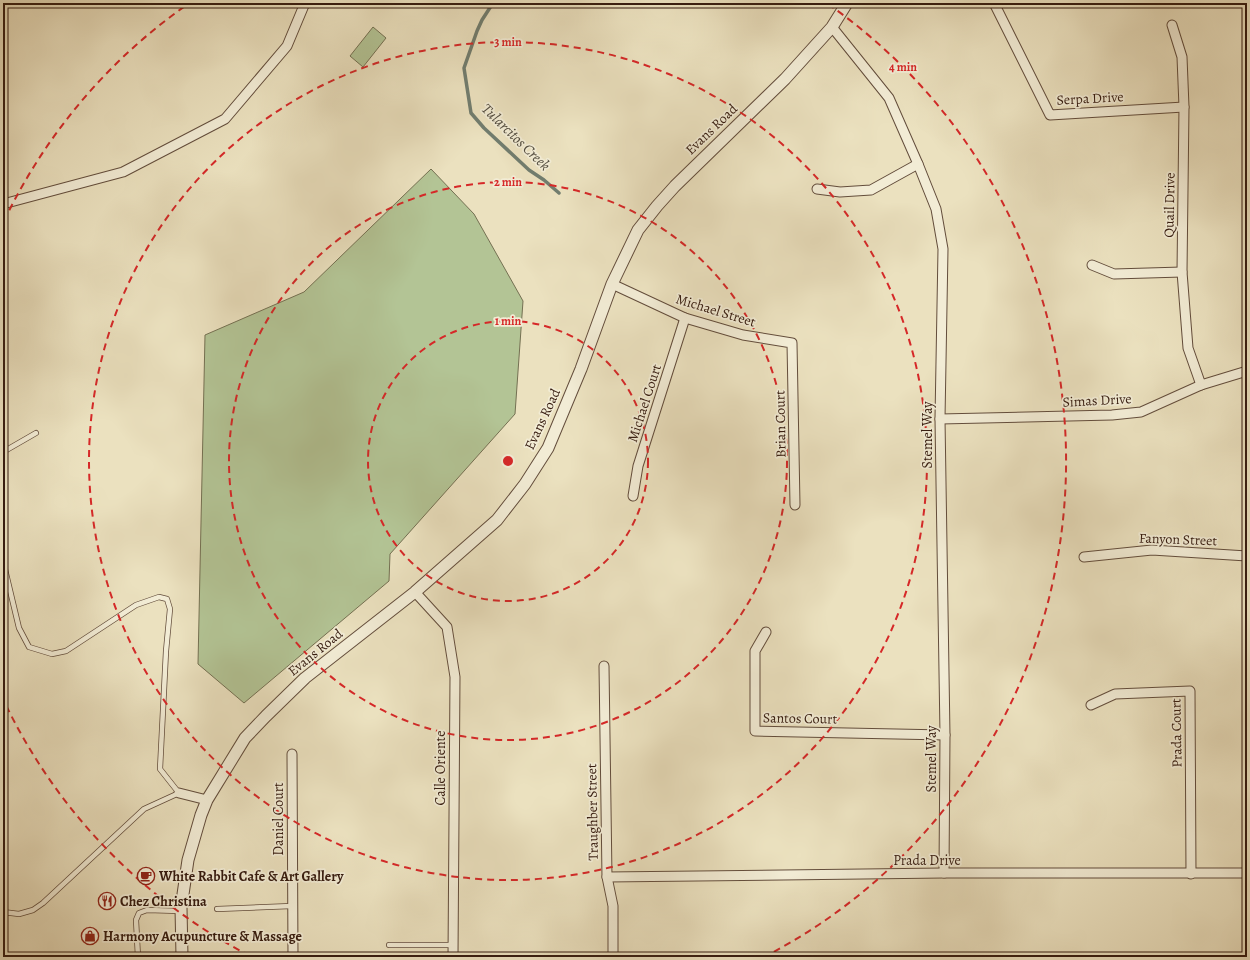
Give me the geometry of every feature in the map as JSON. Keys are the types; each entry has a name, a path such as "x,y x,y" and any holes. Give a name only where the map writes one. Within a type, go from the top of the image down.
{"street":[{"path":"3,204 123,172 225,118 287,46 306,3"},
{"name":"Evans Road","path":"182,957 181,911 188,860 201,815 206,800 246,738 305,678 415,592 498,520 548,448 581,369 612,284 638,230 657,206 785,79 832,27 847,3"},
{"name":"Serpa Drive","path":"994,3 1050,115 1184,107"},
{"name":"Quail Drive","path":"1172,25 1182,57 1184,107 1182,272 1188,348 1201,385"},
{"name":"Stemel Way","path":"832,27 889,98 936,209 943,249 940,419 945,735 944,873"},
{"path":"817,189 840,192 871,190 918,164"},
{"path":"1092,266 1114,274 1182,272"},
{"name":"Michael Street","path":"612,284 685,318 743,335 792,343"},
{"name":"Michael Court","path":"633,496 638,466 685,318"},
{"name":"Brian Court","path":"792,343 795,505"},
{"name":"Simas Drive","path":"940,419 1112,415 1141,412 1201,385 1247,371"},
{"name":"Fanyon Street","path":"1084,557 1152,550 1247,556"},
{"name":"Calle Oriente","path":"415,592 446,627 455,677 454,957"},
{"name":"Santos Court","path":"766,632 755,651 755,731 945,735"},
{"name":"Traughber Street","path":"604,666 607,877 612,906 613,957"},
{"name":"Prada Court","path":"1091,705 1114,694 1190,691 1192,874"},
{"name":"Daniel Court","path":"292,754 292,957"},
{"path":"179,793 206,800"},
{"name":"Prada Drive","path":"607,877 944,873 1247,873"}],"lane":[{"path":"3,452 36,433"},
{"path":"3,561 20,628 29,646 52,654 66,650 136,605 159,597 167,599 170,609 166,651 160,769 179,793 144,808 43,903 33,910 19,914 3,912"},
{"path":"217,909 292,906"},
{"path":"138,957 136,920 139,913 147,910 181,911"},
{"path":"389,945 454,945"}],"green space":[{"path":"373,27 386,38 363,67 350,56"},
{"path":"431,169 474,214 523,301 515,414 390,554 389,581 244,703 198,664 205,335 304,292"}],"waterway":[{"name":"Tularcitos Creek","path":"493,3 477,31 464,68 471,113 484,128 529,170 559,193"}],"place":[{"name":"White Rabbit Cafe & Art Gallery","path":"146,876"},
{"name":"Chez Christina","path":"107,901"},
{"name":"Harmony Acupuncture & Massage","path":"90,936"}]}
